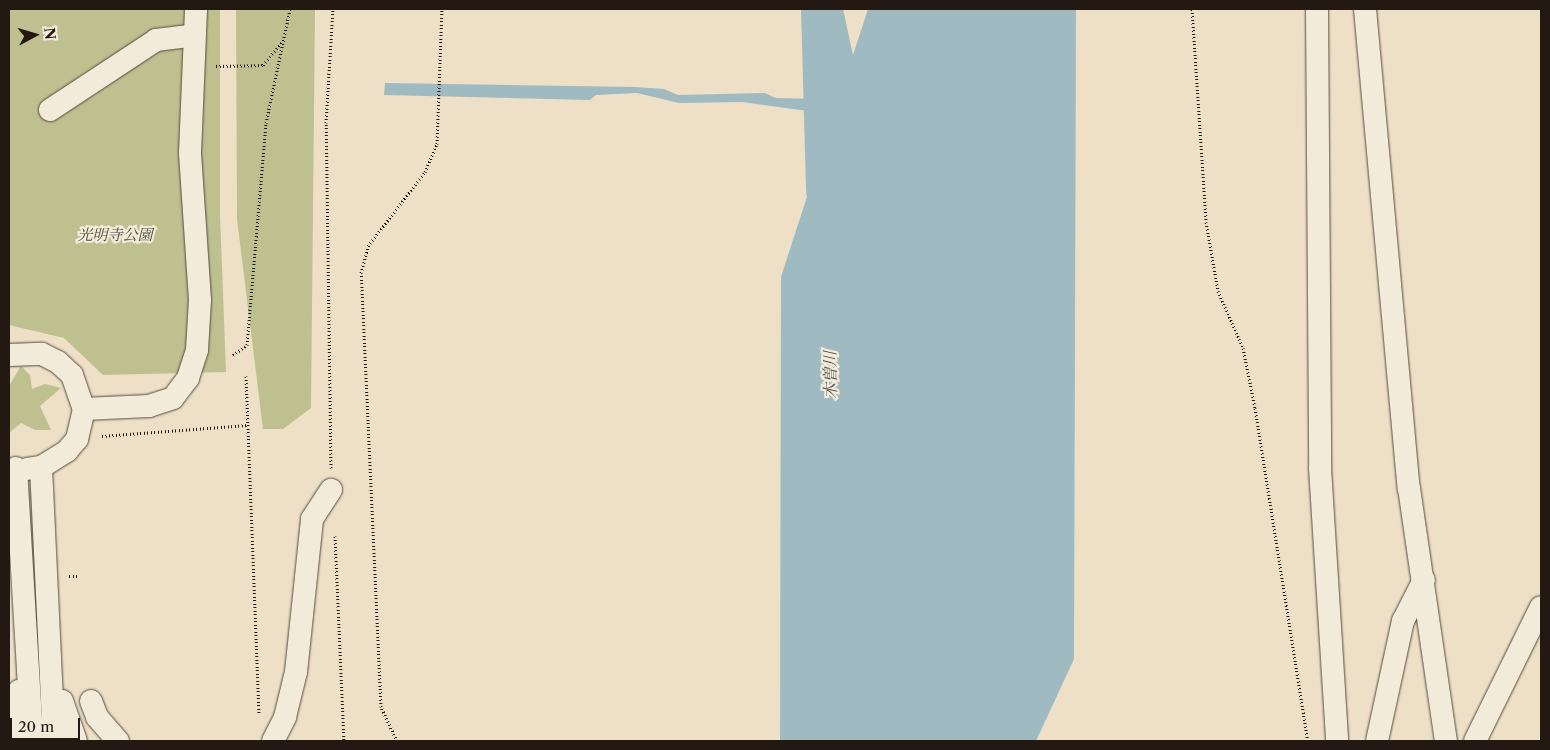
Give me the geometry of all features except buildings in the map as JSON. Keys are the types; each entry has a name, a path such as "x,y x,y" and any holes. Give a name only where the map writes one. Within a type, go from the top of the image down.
{"street":[{"path":"84,409 149,406 173,398 188,378 197,350 200,300 190,153 196,9"},
{"path":"1317,9 1320,468 1337,741"},
{"path":"1365,9 1409,488 1424,580 1446,741"},
{"path":"50,110 156,40 194,35"},
{"path":"9,354 42,354 58,362 76,383 84,409 77,439 67,452 41,467 12,467 27,634 32,741"},
{"path":"41,467 54,741"},
{"path":"266,734 285,717 296,672 312,519 331,490"},
{"path":"1377,741 1403,621 1424,580"},
{"path":"1475,741 1541,607"},
{"path":"48,625 57,638 63,711 76,741"},
{"path":"10,741 19,705 18,649 27,634"},
{"path":"91,701 97,717 118,741"}],"path":[{"path":"233,355 247,344 263,152 290,9"},
{"path":"331,490 326,123 333,9"},
{"path":"397,741 381,707 361,273 368,246 424,172 437,144 442,9"},
{"path":"1192,9 1206,222 1218,291 1243,348 1255,408 1267,506 1289,609 1308,741"},
{"path":"206,66 263,65 283,41"},
{"path":"246,376 266,734"},
{"path":"95,444 100,436 248,425"},
{"path":"334,529 344,741"},
{"path":"69,567 70,586"}],"green space":[{"name":"光明寺公園","path":"9,9 220,9 220,214 226,372 103,375 64,338 9,325"},
{"path":"236,9 315,9 311,408 283,429 263,429 237,219"},
{"path":"21,366 30,375 32,389 45,384 61,388 40,406 51,430 35,430 21,423 9,433 9,386"}],"water":[{"path":"832,9 843,9 853,55 868,9 1076,9 1074,659 1036,741 780,741 781,277 814,175 816,147 829,128 830,114 742,102 679,103 637,93 596,95 590,100 384,95 385,83 635,87 664,89 678,95 765,93 776,98 818,99 832,94 840,77 830,43"}],"waterway":[{"name":"木曽川","path":"822,9 827,191"}]}
